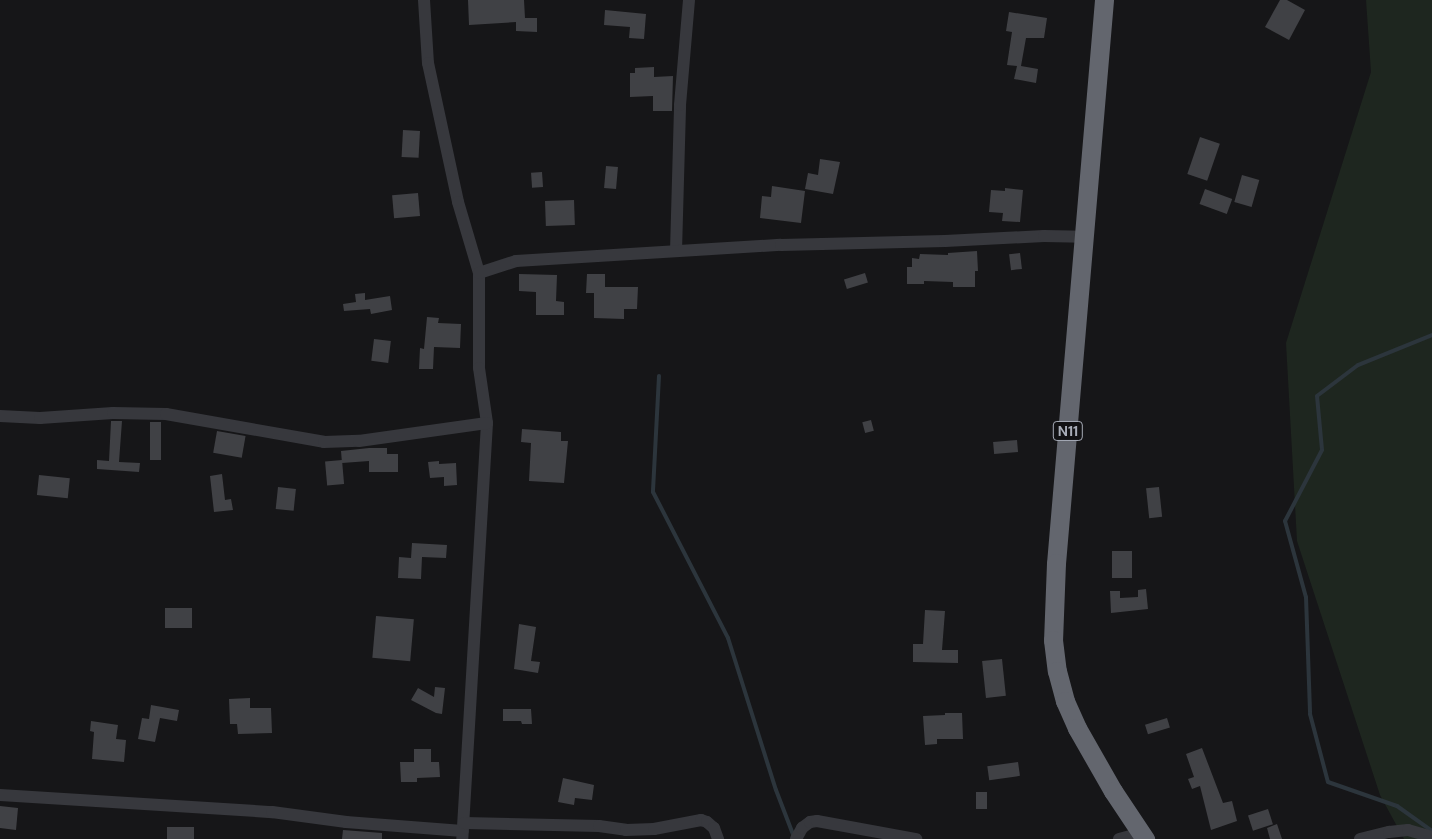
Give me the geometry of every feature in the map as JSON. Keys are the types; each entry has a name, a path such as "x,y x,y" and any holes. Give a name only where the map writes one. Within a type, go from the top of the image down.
{"highway":[{"name":"N11","path":"1104,0 1056,563 1054,648 1063,694 1077,728 1112,791 1143,836"}],"street":[{"path":"424,0 428,63 458,202 479,273 480,368 488,423 463,831"},
{"path":"676,251 679,115 689,0"},
{"path":"479,273 516,261 676,251 856,241 945,241 1044,236 1083,237"},
{"path":"0,416 40,418 113,413 166,414 324,442 359,441 488,423"},
{"path":"0,795 272,812 346,822 463,831 599,826 626,830 654,829 700,820 707,822 714,828 718,839"},
{"path":"796,839 802,828 810,822 817,821 916,839"},
{"path":"1360,839 1389,832 1408,830 1432,837"},
{"path":"1119,839 1143,836"}],"shaded area":[{"path":"1366,0 1432,0 1432,839 1404,839 1380,795 1297,541 1286,343 1371,72"}],"building":[{"path":"468,0 524,0 525,18 537,18 537,32 516,31 516,22 469,25"},
{"path":"1280,0 1287,0 1305,10 1289,40 1265,27"},
{"path":"605,10 646,14 644,39 629,38 630,27 604,25"},
{"path":"1009,12 1047,18 1044,38 1026,38 1021,66 1038,69 1036,83 1014,79 1017,66 1007,65 1012,32 1006,31"},
{"path":"654,67 654,77 673,76 672,111 653,111 653,96 630,97 630,73 635,73 635,68"},
{"path":"403,130 420,131 419,158 402,157"},
{"path":"1200,137 1220,144 1207,181 1187,174"},
{"path":"820,159 840,162 833,194 805,189 808,173 818,175"},
{"path":"606,166 618,167 616,189 604,188"},
{"path":"542,172 543,187 532,188 531,173"},
{"path":"1242,175 1259,180 1252,207 1234,202"},
{"path":"772,186 805,191 801,223 760,218 762,196 771,197"},
{"path":"1005,188 1023,190 1020,222 1002,221 1003,213 989,212 991,190 1005,191"},
{"path":"1205,189 1232,199 1227,214 1200,204"},
{"path":"418,193 420,216 394,218 392,195"},
{"path":"574,200 575,225 546,226 545,201"},
{"path":"977,251 978,271 975,271 975,287 953,287 953,282 924,281 924,284 907,284 907,267 912,267 912,258 919,259 920,254 948,255 948,253"},
{"path":"1020,253 1022,269 1011,270 1009,254"},
{"path":"865,273 868,283 847,289 844,279"},
{"path":"519,274 557,275 556,301 564,302 564,315 536,315 536,292 519,291"},
{"path":"587,274 605,274 605,287 638,287 637,309 624,309 624,319 594,318 594,293 586,293"},
{"path":"365,293 365,300 390,296 392,310 371,314 370,309 344,311 343,304 356,302 355,294"},
{"path":"427,317 439,318 438,323 461,324 460,348 434,347 433,369 419,369 420,348 424,349"},
{"path":"374,339 391,341 388,363 371,361"},
{"path":"871,420 874,431 865,433 862,422"},
{"path":"111,421 122,421 119,462 140,463 139,472 97,469 97,460 109,461"},
{"path":"150,422 161,422 161,460 150,460"},
{"path":"522,429 561,432 561,441 568,441 564,483 529,481 531,443 521,442"},
{"path":"217,431 246,436 242,458 213,453"},
{"path":"1017,440 1018,452 994,454 993,442"},
{"path":"387,448 387,454 398,454 398,472 369,472 369,461 342,463 341,451"},
{"path":"342,460 344,484 327,485 325,461"},
{"path":"439,461 439,464 456,463 457,485 444,486 444,477 430,478 428,462"},
{"path":"222,474 225,500 231,499 233,510 214,512 210,476"},
{"path":"39,475 70,478 68,498 37,495"},
{"path":"278,487 296,489 294,511 276,509"},
{"path":"1159,487 1162,517 1149,518 1146,488"},
{"path":"412,543 447,545 446,558 422,557 421,579 398,578 399,557 411,558"},
{"path":"1112,551 1132,551 1132,578 1112,578"},
{"path":"1146,589 1148,609 1111,613 1110,591 1120,591 1120,598 1138,597 1138,590"},
{"path":"165,608 192,608 192,628 165,628"},
{"path":"925,610 945,611 942,650 958,650 958,663 913,662 913,644 923,644"},
{"path":"376,616 414,619 410,661 372,658"},
{"path":"519,624 536,627 531,661 540,662 538,673 514,669"},
{"path":"1002,659 1006,696 986,698 982,661"},
{"path":"435,687 445,688 442,714 436,713 411,700 418,688 434,697"},
{"path":"250,698 250,708 271,708 272,733 238,734 237,724 230,724 229,699"},
{"path":"151,705 179,710 177,721 160,718 155,742 138,739 142,718 149,719"},
{"path":"503,709 531,709 532,724 522,724 521,721 503,721"},
{"path":"945,713 962,713 963,739 937,739 937,744 925,745 923,716 945,715"},
{"path":"1167,718 1170,728 1148,734 1145,725"},
{"path":"91,721 118,725 116,739 126,740 124,762 92,759 94,732 90,731"},
{"path":"1202,748 1223,803 1232,801 1237,821 1211,830 1200,786 1192,789 1188,779 1194,777 1186,754"},
{"path":"414,749 431,749 431,762 439,762 440,777 417,778 417,782 401,782 400,762 414,762"},
{"path":"1018,762 1020,776 989,780 987,766"},
{"path":"563,778 594,785 592,800 575,798 574,805 558,802"},
{"path":"976,792 987,792 987,809 976,809"},
{"path":"0,806 18,808 16,830 0,828"},
{"path":"1268,809 1273,824 1253,831 1248,815"},
{"path":"1277,824 1282,839 1270,839 1267,828"},
{"path":"167,827 194,827 194,839 167,839"},
{"path":"343,830 382,833 382,839 342,839"}],"waterway":[{"path":"1432,335 1358,365 1317,396 1322,450 1285,521 1306,597 1310,714 1328,782 1397,806 1432,831"},
{"path":"659,376 653,492 728,638 776,790 794,837"}]}
